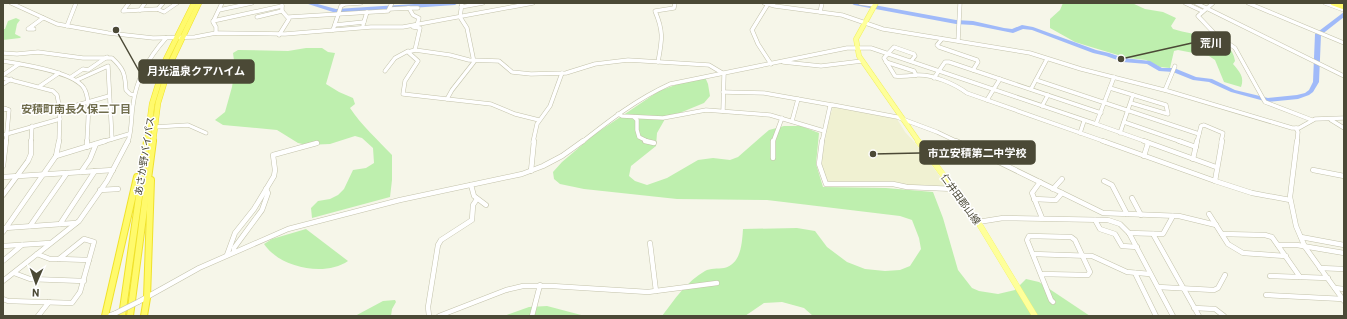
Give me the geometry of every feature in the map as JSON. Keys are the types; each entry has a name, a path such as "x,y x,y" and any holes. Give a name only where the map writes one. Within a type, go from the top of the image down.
{"highway":[{"path":"182,27 191,3"},
{"name":"あさか野バイパス","path":"130,316 158,103 182,27 194,3"},
{"name":"あさか野バイパス","path":"119,314 147,135 157,84 166,60 201,3"},
{"path":"1333,3 1344,6"},
{"path":"1340,3 1344,6"},
{"path":"106,316 147,135"},
{"path":"144,316 147,298 151,204 150,158"}],"main road":[{"path":"856,47 856,39 875,4"},
{"name":"仁井田郡山線","path":"856,47 862,61 901,118 978,222 1035,316"}],"street":[{"path":"12,3 55,24 108,33 166,38 179,38 216,33 279,35 363,27 410,26 420,28 415,50"},
{"path":"67,26 76,3"},
{"path":"129,3 123,11 124,12 158,9 167,11 178,3"},
{"path":"140,10 145,3"},
{"path":"158,9 163,3"},
{"path":"213,21 222,3"},
{"path":"219,10 252,3"},
{"path":"333,30 341,6 345,4 361,3"},
{"path":"390,9 392,3"},
{"path":"447,99 452,90 470,69 474,61 468,28 460,17 461,5 483,3"},
{"path":"410,26 533,3"},
{"path":"658,62 662,37 661,26 655,11 674,8 675,3"},
{"path":"820,12 822,3"},
{"path":"860,3 875,4"},
{"path":"958,41 960,3"},
{"path":"1185,3 1202,11"},
{"path":"1196,3 1344,76"},
{"path":"1213,3 1198,16 1215,34 1236,48 1266,102 1312,120 1332,120 1344,118"},
{"path":"1248,3 1344,43"},
{"path":"1325,3 1344,10"},
{"path":"213,21 282,4 282,11 289,17 418,8"},
{"path":"772,64 758,44 752,30 766,4 842,15 880,28 1017,50 1114,78 1165,90 1296,128 1302,127 1312,120"},
{"path":"408,8 413,15 419,18 417,24"},
{"path":"257,17 282,11"},
{"path":"363,27 367,12"},
{"path":"279,35 289,17"},
{"path":"34,29 28,29 43,18"},
{"path":"213,21 216,27 216,33"},
{"path":"335,25 364,22"},
{"path":"3,281 76,223 86,213 113,170 128,141 134,95 143,70 152,53 166,38"},
{"path":"942,39 937,45 939,47 977,60 978,62 973,70"},
{"path":"106,316 119,314 199,268 288,229 400,200 531,171 562,157 618,114 661,87 856,47 874,48 1216,167"},
{"path":"912,61 915,56 913,54 894,48 892,48 884,58 895,76 910,77 916,75 934,78 956,85 966,93 1144,156 1252,193 1290,200"},
{"path":"385,71 395,58 408,51 415,50 448,54 474,61 499,61 511,71 522,74 537,75 562,73 617,60 709,65 724,74"},
{"path":"408,51 408,54 418,61 405,81 403,94 491,104 515,114 539,120"},
{"path":"3,53 19,54 38,52 83,58 112,58 119,63 125,75 126,90 130,94 134,95"},
{"path":"71,77 83,69 88,70 107,57"},
{"path":"1031,89 1047,59"},
{"path":"3,61 59,73 77,80 85,88 87,147"},
{"path":"782,62 788,64 821,66 862,61"},
{"path":"886,62 914,71 916,75"},
{"path":"934,78 938,70 945,62 1101,113"},
{"path":"3,76 19,64"},
{"path":"77,80 107,66 112,139"},
{"path":"1165,90 1175,66"},
{"path":"40,86 59,73"},
{"path":"531,171 535,131 539,120 550,106 562,73"},
{"path":"723,111 724,74"},
{"path":"3,76 50,89 57,94 59,98 60,110 59,146 56,156 4,229"},
{"path":"1096,124 1114,78"},
{"path":"3,84 11,79"},
{"path":"987,100 1000,79"},
{"path":"1036,80 1199,134"},
{"path":"1110,88 1166,104 1168,114 1131,103"},
{"path":"723,92 764,93 901,118 949,137 1103,213 1173,216 1216,225"},
{"path":"1042,106 1048,95"},
{"path":"1120,133 1133,95"},
{"path":"60,110 109,96"},
{"path":"792,121 798,99"},
{"path":"832,105 830,107 824,131 819,164 826,184 893,184 907,187 955,189"},
{"path":"3,166 5,134 9,110 4,109"},
{"path":"618,114 663,118 706,110 765,114 824,131"},
{"path":"634,116 637,120 636,127 640,139 654,143"},
{"path":"773,158 773,142 782,118"},
{"path":"5,134 60,119"},
{"path":"1332,120 1344,128"},
{"path":"1080,133 1084,121"},
{"path":"1124,122 1196,147"},
{"path":"154,127 190,125 201,129 206,133"},
{"path":"1193,159 1201,126 1204,125 1223,133 1215,180"},
{"path":"3,195 27,164 30,156 32,126"},
{"path":"1296,128 1298,132 1290,200 1297,229 1306,247 1343,300"},
{"path":"56,156 129,134"},
{"path":"227,255 235,233 254,209 275,174 273,155 317,143"},
{"path":"1144,156 1148,143"},
{"path":"81,172 90,159 96,144"},
{"path":"3,177 113,170"},
{"path":"1313,170 1344,176"},
{"path":"60,224 95,171"},
{"path":"30,226 66,173"},
{"path":"1053,189 1062,179"},
{"path":"1104,181 1112,185 1127,214"},
{"path":"1040,182 1032,192 1042,218"},
{"path":"471,185 473,195 486,206"},
{"path":"100,190 118,189"},
{"path":"234,252 234,248 265,203 268,193 266,189"},
{"path":"1034,199 1056,200 1062,193"},
{"path":"1132,198 1141,215"},
{"path":"428,316 438,244 443,239 472,220 473,205 477,199"},
{"path":"1209,214 1229,245 1244,254 1286,256"},
{"path":"1129,233 1164,233 1173,216"},
{"path":"978,222 1002,218 1115,221 1125,227 1129,233 1173,316"},
{"path":"1095,220 1100,229 1115,234 1122,246 1137,247"},
{"path":"4,229 76,223"},
{"path":"1154,234 1199,316"},
{"path":"1222,234 1268,236 1273,238 1300,277"},
{"path":"1041,274 1088,275 1090,273 1075,240 1071,238 1029,236 1027,240 1041,274 1053,302"},
{"path":"1300,236 1344,245"},
{"path":"4,301 72,303 80,292 84,281 88,260 94,242 84,239 59,259"},
{"path":"3,246 50,243"},
{"path":"650,243 656,291"},
{"path":"3,261 22,245"},
{"path":"1278,245 1306,247 1344,253"},
{"path":"37,254 50,259 88,260"},
{"path":"1033,254 1094,256 1126,272 1150,274"},
{"path":"1320,268 1344,269"},
{"path":"14,273 30,279 84,281"},
{"path":"1135,273 1156,316"},
{"path":"1158,287 1215,290 1218,288 1225,274"},
{"path":"1270,276 1328,278"},
{"path":"439,316 510,289 540,285 656,291 717,283"},
{"path":"532,316 540,285"},
{"path":"1335,288 1344,289"},
{"path":"1266,295 1343,300"},
{"path":"38,316 49,302"},
{"path":"1194,308 1216,308 1222,312 1224,316"}],"shaded area":[{"path":"833,107 897,119 905,132 916,144 947,186 827,183 821,164 828,123"}],"green space":[{"path":"1063,3 1132,3 1145,9 1163,12 1176,18 1171,26 1173,29 1211,38 1227,45 1232,52 1235,61 1233,64 1242,77 1241,87 1224,82 1215,60 1209,56 1178,50 1174,51 1170,68 1160,67 1146,60 1128,58 1075,42 1050,28 1050,19 1060,10"},
{"path":"16,18 20,20 17,24 15,34 21,37 3,40 3,29 5,29 8,21"},
{"path":"306,48 322,48 328,52 335,53 326,84 353,98 355,104 350,108 365,127 392,155 390,197 312,218 311,208 318,201 330,199 338,195 344,189 353,170 366,168 374,163 373,148 362,138 355,136 330,144 307,145 298,143 277,130 223,125 215,120 225,112 232,87 235,68 233,53 238,50 288,51"},
{"path":"697,77 705,77 710,96 704,103 665,119 657,133 656,146 631,166 629,176 635,181 647,185 667,178 698,160 713,158 730,160 738,157 769,130 784,126 801,126 819,133 816,164 823,187 886,188 933,192 943,218 958,270 972,288 979,291 998,294 1015,290 1026,279 1039,282 1090,316 813,316 804,308 782,302 764,303 745,316 662,316 681,291 698,275 709,269 730,266 734,262 740,253 743,229 797,228 815,231 827,247 847,262 865,269 885,271 900,270 910,266 921,249 919,238 912,220 900,216 767,200 677,199 584,189 560,184 554,179 553,172 562,162 595,134 659,91"},
{"path":"306,229 348,261 338,266 327,268 303,268 281,259 271,252 264,244 272,239"},
{"path":"395,300 396,302 392,309 391,316 355,316 383,301"},
{"path":"547,306 585,316 504,316 529,307"}],"waterway":[{"path":"308,3 336,11 455,3"},
{"path":"854,3 956,22 973,23 1004,30 1013,31 1022,27 1033,29 1095,52 1107,54 1123,60 1148,62 1161,70 1174,70 1195,79 1210,80 1233,91 1268,100 1298,97 1311,91 1316,82 1318,34 1344,14"}],"place":[{"name":"月光温泉クアハイム","path":"116,30"},
{"name":"荒川","path":"1121,59"},
{"name":"市立安積第二中学校","path":"873,154"}],"district":[{"name":"安積町南長久保二丁目","path":"76,109"}]}
